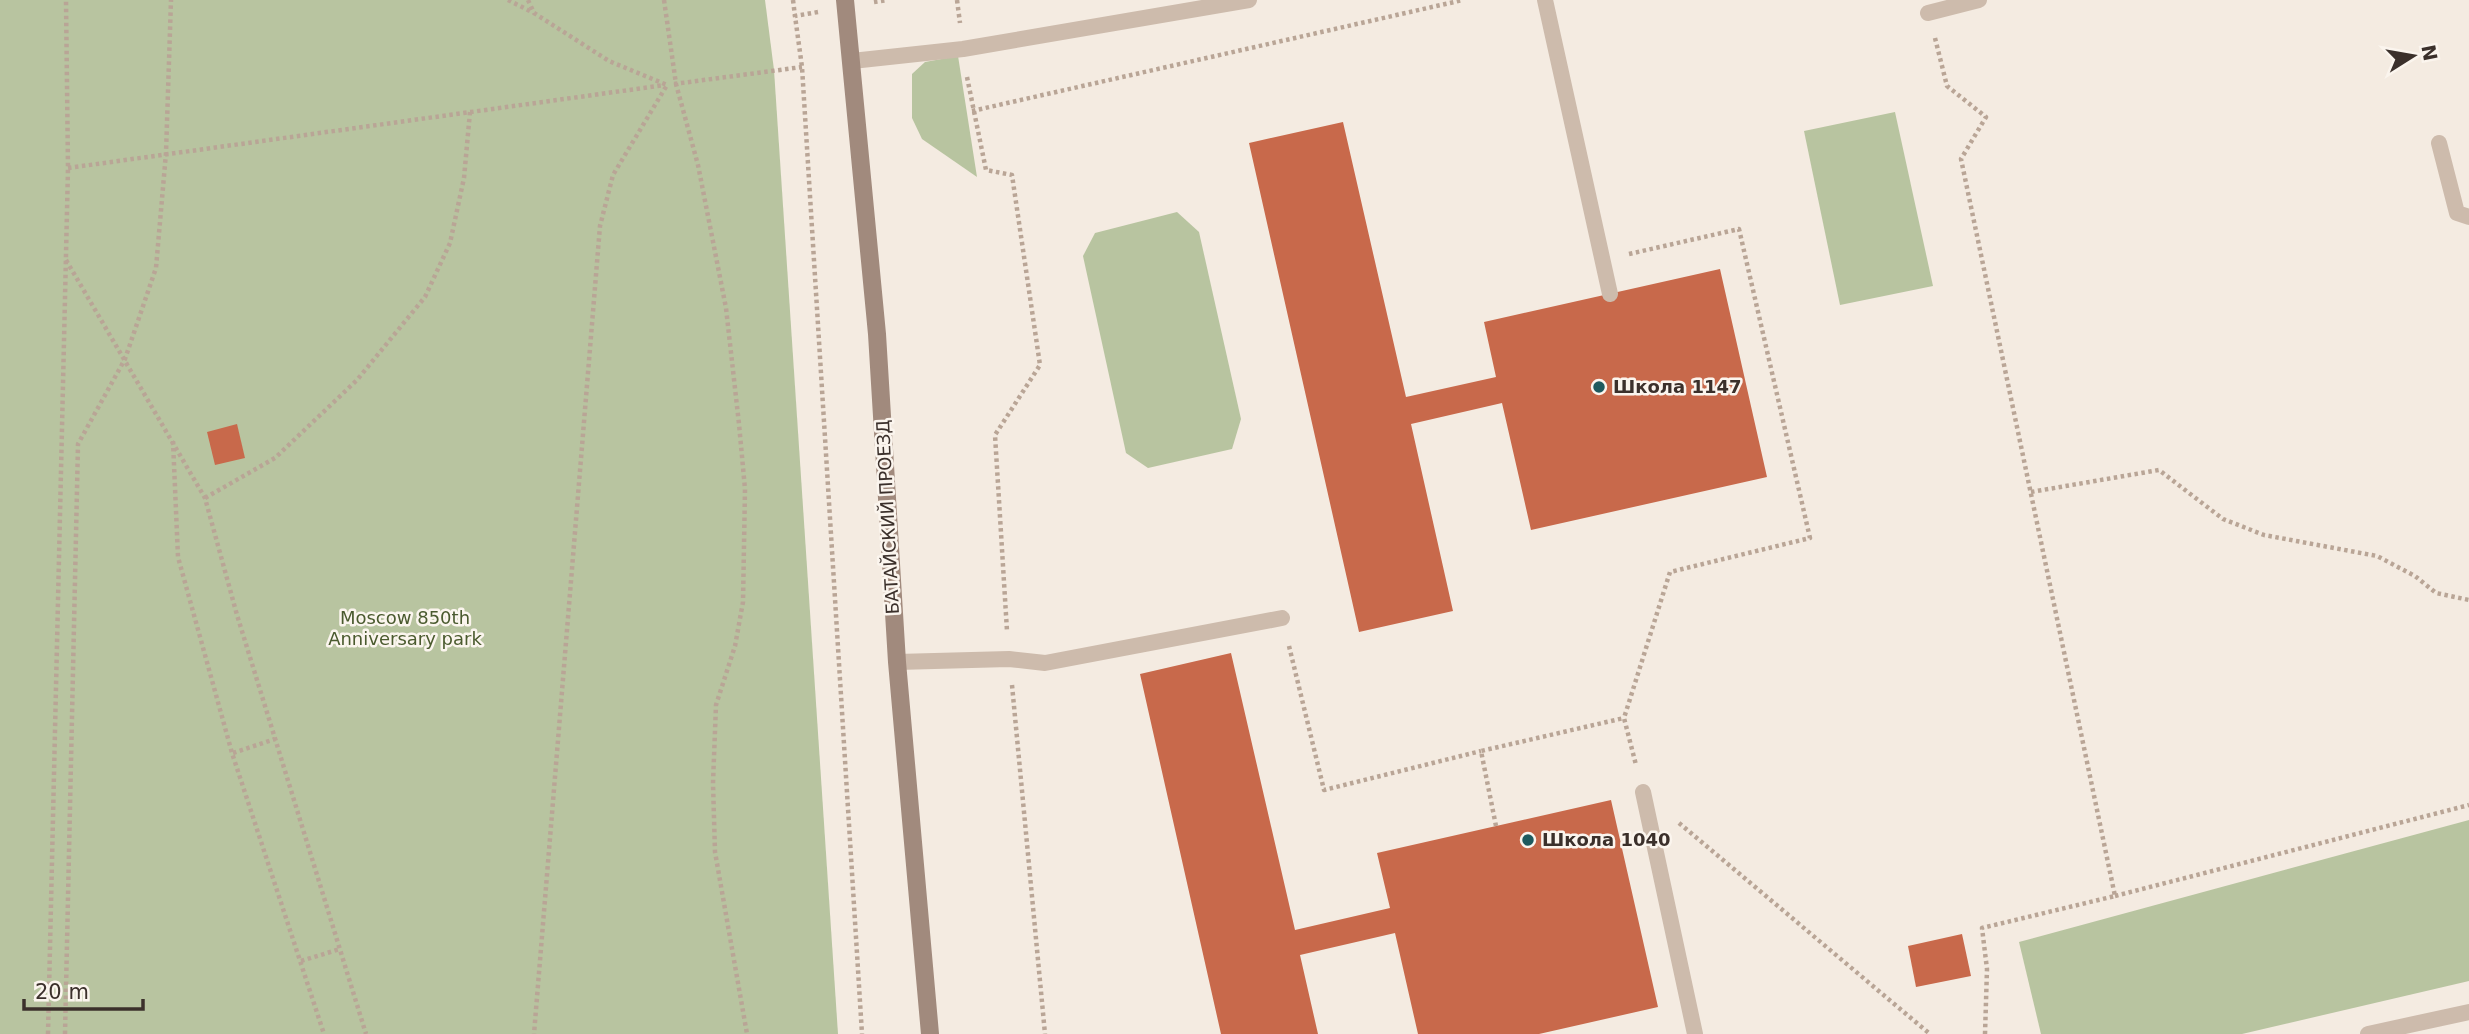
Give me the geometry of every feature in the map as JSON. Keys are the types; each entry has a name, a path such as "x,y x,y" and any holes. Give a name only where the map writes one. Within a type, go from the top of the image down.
{"main road":[{"name":"БАТАЙСКИЙ ПРОЕЗД","path":"845,3 877,334 897,662 930,1034"}],"lane":[{"path":"852,61 963,49 1249,0"},
{"path":"1545,0 1610,294"},
{"path":"1928,13 1979,0"},
{"path":"2439,143 2457,213 2469,217"},
{"path":"897,662 1009,659 1045,663 1282,618"},
{"path":"1643,792 1695,1034"},
{"path":"2368,1034 2469,1012"}],"path":[{"path":"48,1034 68,168 66,0"},
{"path":"65,1034 78,444 125,359 156,268 166,153 171,0"},
{"path":"508,0 534,13 610,61 667,85"},
{"path":"528,0 534,13"},
{"path":"664,0 676,84 698,165 726,308 745,489 743,602 735,646 716,705 713,783 715,852 747,1034"},
{"path":"793,0 802,66 862,1034"},
{"path":"795,16 845,3 887,0"},
{"path":"957,0 972,111 986,170 1012,175 1040,365 995,435 1009,659 1045,1034"},
{"path":"972,111 1463,0"},
{"path":"1928,13 1947,86 1986,117 1961,159 2115,896"},
{"path":"68,168 802,66"},
{"path":"534,1034 600,226 613,174 667,85"},
{"path":"205,498 275,458 357,380 425,297 450,243 464,178 470,112"},
{"path":"1602,260 1739,229 1810,538 1670,572 1624,718 1643,792 1845,966 1930,1034"},
{"path":"66,259 205,498 275,739 366,1034"},
{"path":"173,439 178,557 232,753 324,1034"},
{"path":"2031,492 2159,470 2223,519 2264,535 2377,556 2415,576 2436,593 2469,600"},
{"path":"1282,618 1324,790 1624,718"},
{"path":"232,753 275,739"},
{"path":"1481,751 1496,827"},
{"path":"1985,1034 1987,969 1982,928 2469,805"},
{"path":"301,961 340,949"}],"green space":[{"name":"Moscow 850th Anniversary park","path":"0,0 765,0 774,70 838,1034 0,1034"},
{"path":"958,56 977,177 922,139 912,118 912,74 925,62"},
{"path":"1895,112 1933,286 1840,305 1804,131"},
{"path":"1177,212 1199,232 1241,419 1232,449 1148,468 1126,453 1083,256 1095,233"},
{"path":"2469,820 2469,981 2242,1034 2041,1034 2019,942"}],"building":[{"name":"Школа 1147","path":"1343,122 1406,397 1496,377 1484,322 1720,269 1767,477 1531,530 1502,403 1411,424 1453,611 1359,632 1249,143"},
{"path":"237,424 245,458 215,465 207,432"},
{"name":"Школа 1040","path":"1231,653 1295,930 1390,908 1377,853 1611,800 1658,1007 1539,1034 1418,1034 1395,933 1300,955 1318,1034 1221,1034 1140,674"},
{"path":"1962,934 1971,976 1916,987 1908,946"}],"place":[{"name":"Школа 1147","path":"1599,387"},
{"name":"Школа 1040","path":"1528,840"}]}
